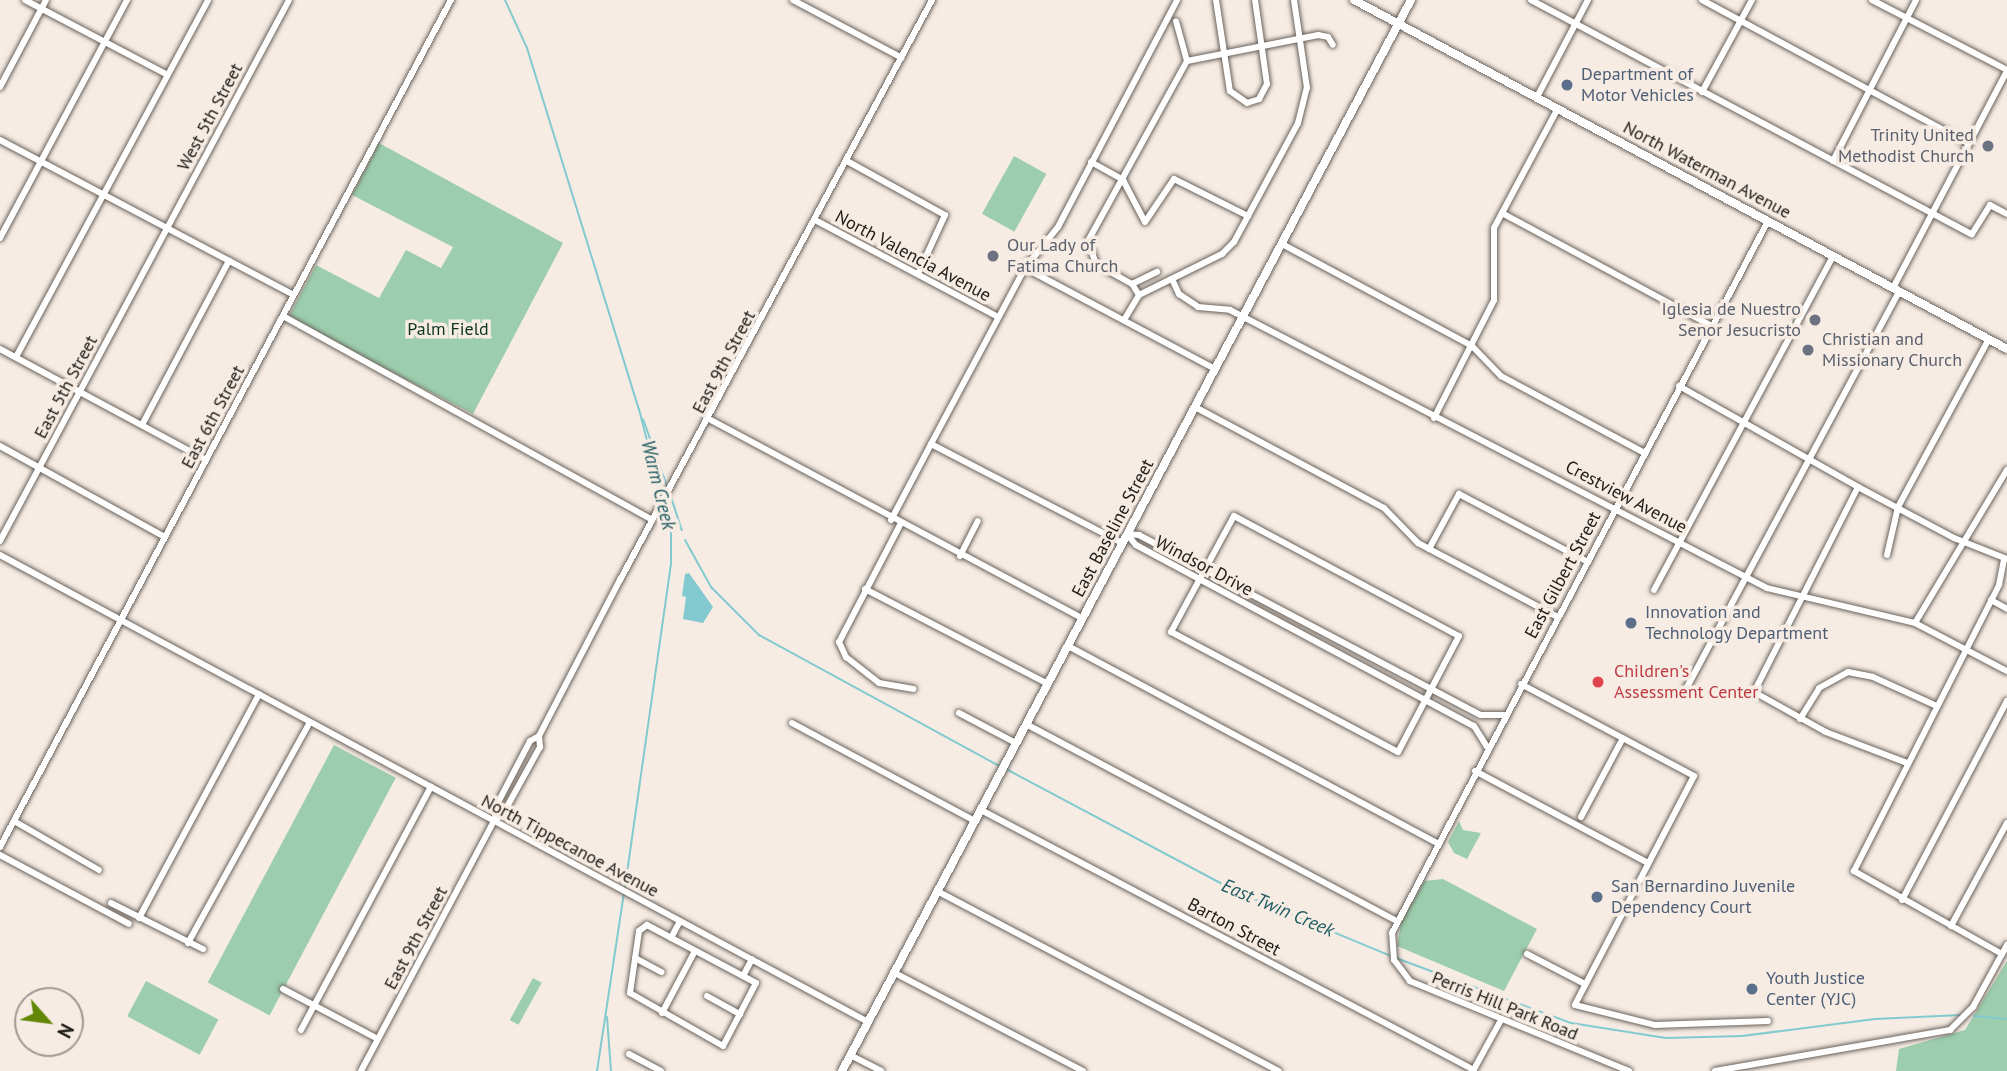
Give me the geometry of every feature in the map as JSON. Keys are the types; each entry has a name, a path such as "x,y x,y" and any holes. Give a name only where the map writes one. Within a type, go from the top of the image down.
{"main road":[{"name":"North Waterman Avenue","path":"1354,0 2007,349"},
{"name":"East Baseline Street","path":"842,1071 1411,0"}],"street":[{"path":"25,0 168,75"},
{"path":"0,87 46,0"},
{"path":"0,238 127,0"},
{"path":"16,357 208,0"},
{"name":"West 5th Street","path":"157,247 289,0"},
{"name":"East 6th Street","path":"0,847 451,0"},
{"path":"793,0 902,58"},
{"name":"East 9th Street","path":"361,1071 495,819 503,814 540,747 539,736 652,520 709,419 932,0"},
{"path":"891,520 998,317 1025,268 1060,219 1177,0"},
{"path":"1216,0 1231,94 1239,101 1252,103 1262,96 1267,84 1255,0"},
{"path":"1124,320 1139,295 1222,254 1248,216 1305,108 1307,88 1294,0"},
{"path":"1531,0 1972,234 1990,205 2007,214"},
{"path":"1536,97 1588,0"},
{"path":"1702,0 1969,144"},
{"path":"1702,92 1752,0"},
{"path":"1686,689 1810,457 2007,70 1872,0"},
{"path":"1833,161 1916,0"},
{"path":"1139,295 1132,284 1101,269 1088,247 1186,61 1175,21"},
{"path":"1186,61 1223,51 1299,38 1324,35 1332,42"},
{"path":"1434,418 1494,300 1492,237 1558,108"},
{"path":"0,140 294,295"},
{"path":"847,161 945,215 918,274"},
{"path":"1091,162 1122,180 1144,222 1174,179 1248,216"},
{"path":"1502,213 1710,326"},
{"name":"North Valencia Avenue","path":"815,220 998,317"},
{"name":"East Gilbert Street","path":"1391,947 1396,921 1768,221"},
{"path":"1282,244 1472,346 1501,376 1643,452"},
{"name":"East 5th Street","path":"0,541 157,247"},
{"path":"1654,590 1833,256"},
{"path":"142,425 229,261"},
{"path":"1025,268 1215,369"},
{"path":"1132,284 1157,272"},
{"name":"Crestview Avenue","path":"1172,279 1183,298 1198,307 1224,309 1243,317 1434,418 1457,425 1616,506 1746,577 1800,598 1915,624 2007,671"},
{"path":"283,316 652,520"},
{"path":"1887,555 1898,507 1989,339"},
{"path":"0,349 206,460"},
{"path":"1679,386 1810,457 1858,487 1965,543 2006,560 1991,600 1854,871 2002,954"},
{"path":"1195,407 1384,508 1411,538 1556,616"},
{"path":"709,419 900,525 1083,618"},
{"path":"931,444 1122,543"},
{"path":"0,446 165,537"},
{"path":"1915,624 2004,485 2007,470"},
{"path":"1858,487 1754,692 1800,719 1907,763"},
{"path":"1429,549 1459,494 1586,561"},
{"path":"1234,516 1459,636 1398,752 1171,632 1205,570 1234,516"},
{"path":"960,556 978,520"},
{"path":"900,525 845,626 839,650 879,683 913,689"},
{"name":"Windsor Drive","path":"1127,534 1139,535 1481,715 1504,715"},
{"name":"Windsor Drive","path":"1127,534 1136,545 1474,726 1488,747"},
{"name":"North Tippecanoe Avenue","path":"0,555 868,1022"},
{"path":"865,589 1048,684"},
{"path":"1991,600 2007,608"},
{"path":"1310,638 1315,629"},
{"path":"1068,646 1437,843"},
{"path":"1800,719 1819,688 1847,672 1873,677 1937,706"},
{"path":"1521,684 1694,776 1574,1000 1579,1009 1644,1023 1703,1026 1768,1021"},
{"path":"139,918 259,694"},
{"path":"1902,900 2007,701"},
{"path":"959,713 1016,743"},
{"path":"188,943 310,722"},
{"path":"792,723 975,821"},
{"path":"1026,724 1396,921"},
{"name":"East 9th Street","path":"495,819 494,810 530,741 539,736"},
{"path":"1581,817 1623,738"},
{"path":"1475,771 1647,863"},
{"path":"301,1030 431,787"},
{"name":"Barton Street","path":"981,810 1474,1070"},
{"path":"14,821 76,854 74,858 99,870"},
{"path":"1951,926 2007,823"},
{"path":"0,855 129,924"},
{"path":"937,891 1278,1071"},
{"path":"111,903 203,949"},
{"path":"671,938 680,921"},
{"path":"641,926 671,938 756,983 723,1045 630,993 641,926"},
{"path":"1715,1071 1950,1030 1960,1024 1973,1007 2007,945"},
{"name":"Perris Hill Park Road","path":"1391,947 1399,970 1417,985 1629,1071"},
{"path":"662,1013 695,951"},
{"path":"1527,954 1583,983"},
{"path":"635,958 661,972"},
{"path":"743,976 752,959"},
{"path":"893,972 1083,1071"},
{"path":"283,989 378,1040"},
{"path":"707,996 740,1014"},
{"path":"1474,1070 1501,1020"},
{"path":"629,1054 661,1071"},
{"path":"850,1055 881,1071"}],"green space":[{"name":"Palm Field","path":"379,143 563,243 473,414 288,318 316,265 379,298 406,250 441,268 453,247 352,195"},
{"path":"1014,156 1046,174 1014,232 982,214"},
{"path":"334,745 396,778 270,1015 208,983"},
{"path":"1459,821 1463,830 1481,833 1467,859 1454,853 1448,842"},
{"path":"1443,879 1537,929 1504,991 1397,946 1401,923 1424,881"},
{"path":"2007,961 2007,1071 1896,1071 1899,1049 1965,1030"},
{"path":"533,978 542,983 518,1025 510,1020"},
{"path":"146,981 218,1019 200,1055 127,1016"}],"water":[{"path":"689,573 713,607 703,623 683,619 686,597 682,596 685,574"}],"waterway":[{"name":"Warm Creek","path":"505,0 527,48 639,409 661,496"},
{"name":"East Twin Creek","path":"643,419 667,486"},
{"name":"East Twin Creek","path":"670,494 682,530"},
{"name":"Warm Creek","path":"625,887 671,563 671,530 664,505"},
{"name":"East Twin Creek","path":"685,540 711,587 759,635 1001,767"},
{"name":"East Twin Creek","path":"1006,769 1237,892 1391,956"},
{"name":"Warm Creek","path":"597,1071 624,892"},
{"name":"East Twin Creek","path":"1396,958 1571,1023 1666,1038 1742,1036 1875,1019 1961,1015"},
{"name":"East Twin Creek","path":"1974,1016 2007,1019"},
{"path":"607,1017 611,1071"}],"place":[{"name":"Department of Motor Vehicles","path":"1567,85"},
{"name":"Trinity United Methodist Church","path":"1988,146"},
{"name":"Our Lady of Fatima Church","path":"993,256"},
{"name":"Iglesia de Nuestro Senor Jesucristo","path":"1815,320"},
{"name":"Christian and Missionary Church","path":"1808,350"},
{"name":"Innovation and Technology Department","path":"1631,623"},
{"name":"Children's Assessment Center","path":"1598,682"},
{"name":"San Bernardino Juvenile Dependency Court","path":"1597,897"},
{"name":"Youth Justice Center (YJC)","path":"1752,989"}]}
